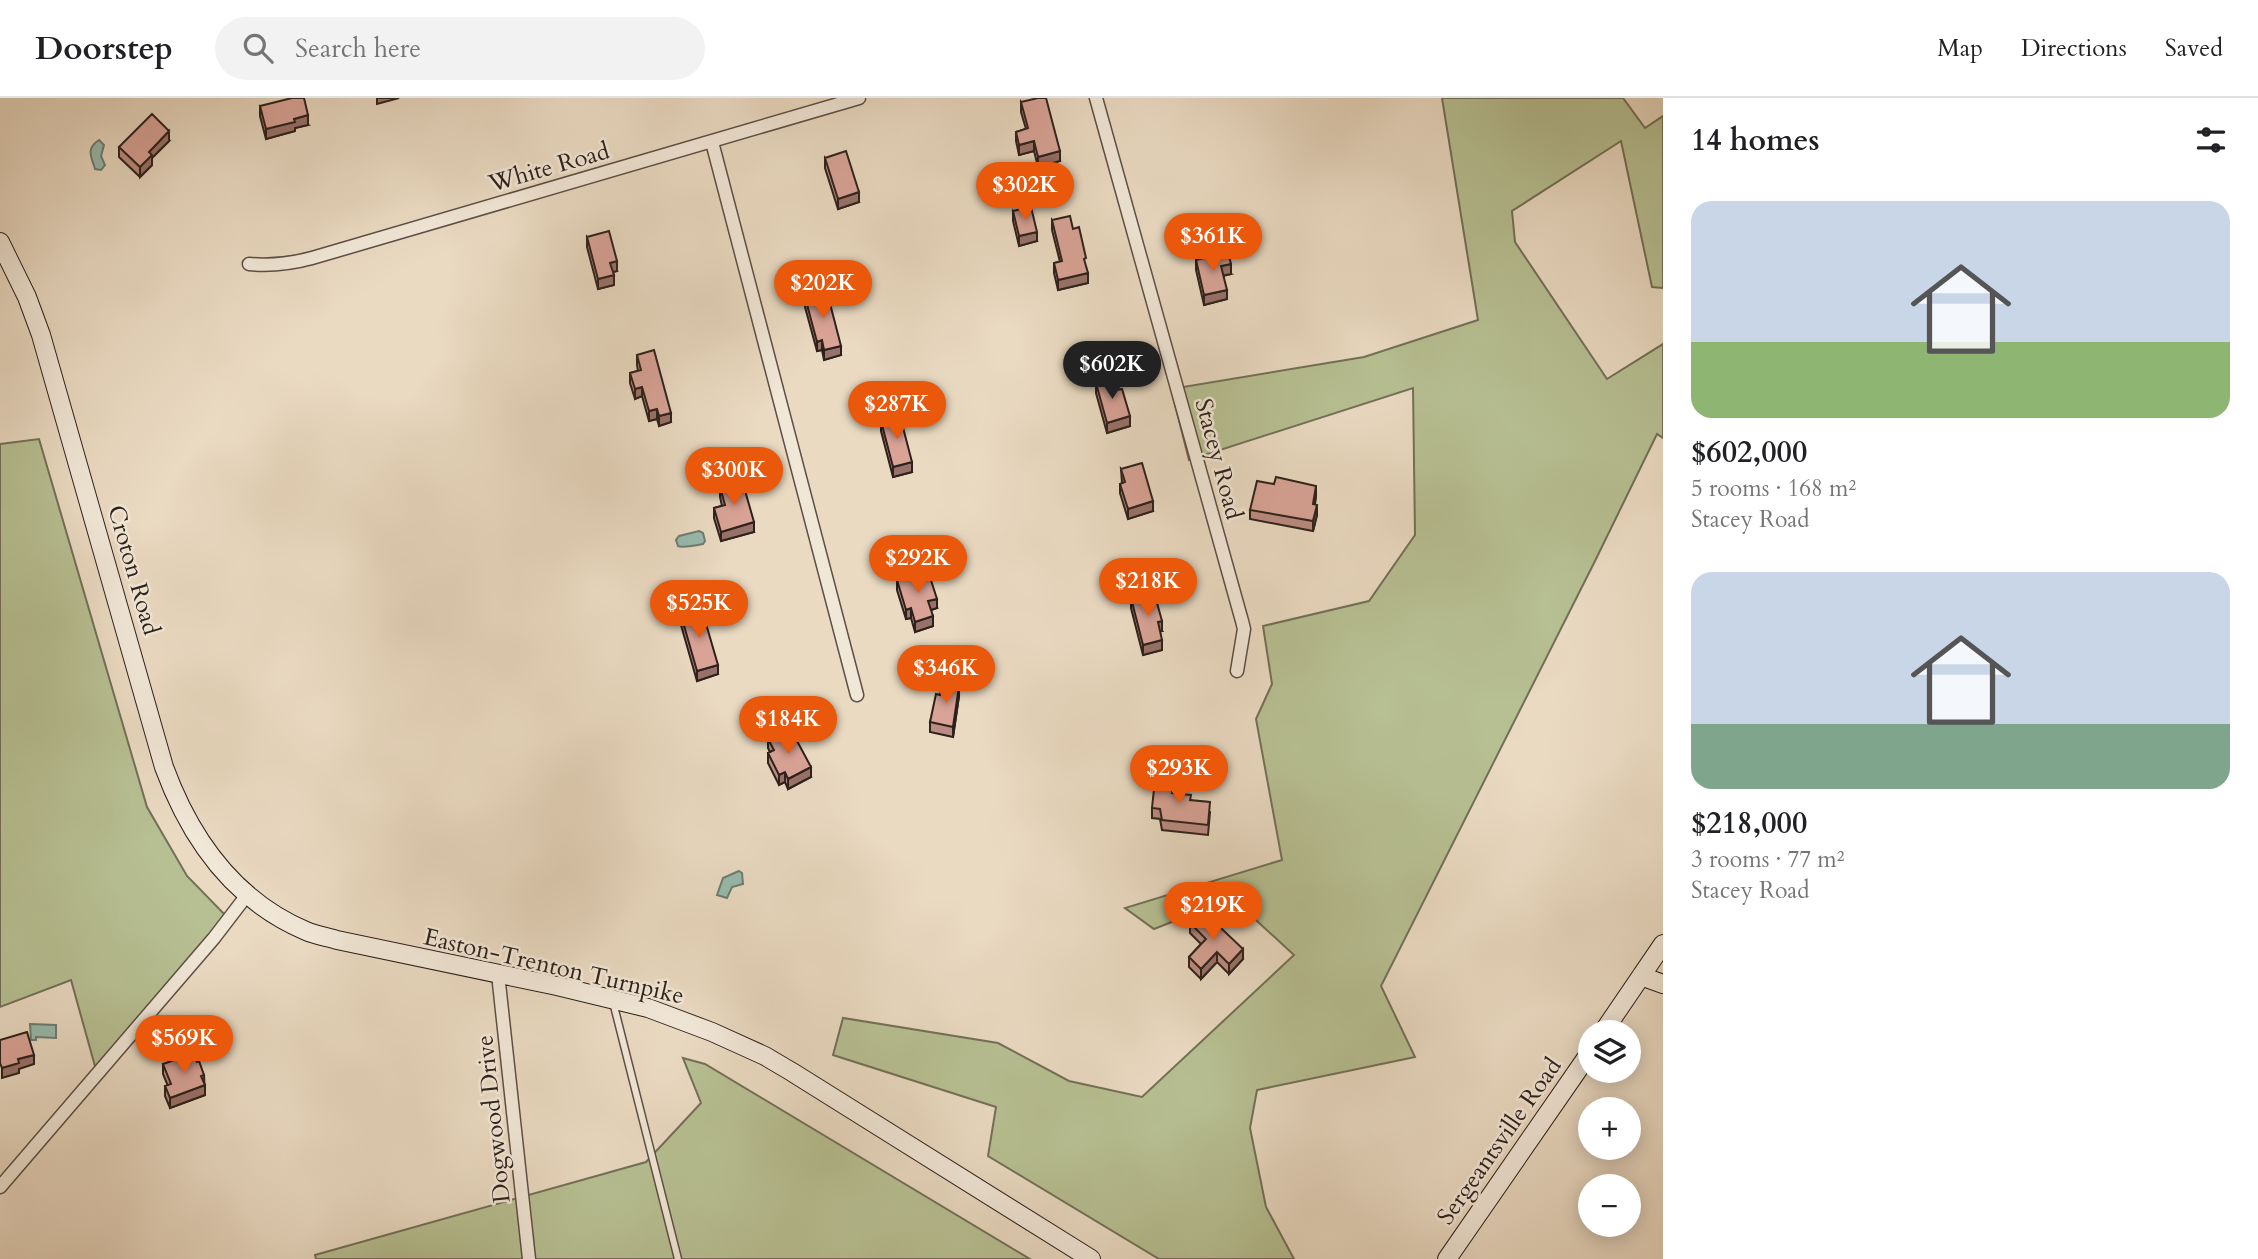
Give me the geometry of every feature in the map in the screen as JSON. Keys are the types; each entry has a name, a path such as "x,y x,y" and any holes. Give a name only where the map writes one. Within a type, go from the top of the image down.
{"main road":[{"name":"Croton Road","path":"0,242 27,297 41,335 163,767 189,826 208,853 247,895"},
{"name":"Easton-Trenton Turnpike","path":"247,895 306,931 373,949 648,1008 679,1018 765,1056 1091,1259"},
{"path":"1611,1020 1663,944"},
{"path":"1641,976 1663,984"},
{"name":"Sergeantsville Road","path":"1447,1259 1578,1070"}],"street":[{"name":"White Road","path":"249,264 269,266 292,263 859,98"},
{"name":"Stacey Road","path":"1097,98 1244,629 1237,671"},
{"path":"712,142 857,695"},
{"path":"0,1187 197,958 247,895"},
{"name":"Dogwood Drive","path":"498,974 529,1259"}],"lane":[{"path":"613,1000 678,1259"}],"shaded area":[{"path":"1442,98 1623,98 1645,128 1663,116 1663,288 1652,287 1621,141 1512,211 1515,242 1607,379 1663,344 1663,438 1657,434 1381,986 1415,1057 1257,1090 1250,1128 1266,1207 1294,1259 1159,1259 988,1156 996,1107 833,1055 843,1018 998,1043 1069,1081 1142,1097 1294,955 1232,898 1154,929 1125,908 1282,860 1256,719 1272,684 1263,626 1369,601 1415,535 1413,388 1189,460 1171,389 1364,357 1478,320"},
{"path":"99,140 104,145 101,156 105,165 101,170 95,169 91,154 92,147"},
{"path":"39,439 147,807 187,876 231,921 98,1077 71,980 0,1007 0,444"},
{"path":"699,531 703,533 703,544 678,546 676,540 679,536"},
{"path":"929,543 953,545 953,558 948,562 938,556 930,561 924,557"},
{"path":"739,871 742,873 743,884 732,887 727,898 717,895 723,878"},
{"path":"30,1024 56,1025 56,1038 36,1037 36,1040 31,1040"},
{"path":"683,1058 705,1064 1030,1259 316,1259 315,1255 646,1162 701,1103"}],"building":[{"path":"292,98 304,98 308,115 294,119 295,122 266,129 260,106"},
{"path":"1046,98 1060,151 1038,157 1034,141 1019,145 1016,132 1028,128 1021,102"},
{"path":"152,114 169,131 149,152 152,155 140,167 119,147"},
{"path":"846,151 859,192 838,199 825,158"},
{"path":"1031,207 1037,232 1019,236 1013,211"},
{"path":"1070,216 1073,229 1079,227 1088,273 1058,280 1054,263 1062,261 1052,220"},
{"path":"609,231 617,261 610,263 614,275 598,279 587,237"},
{"path":"1228,252 1231,264 1221,266 1227,290 1204,295 1196,260"},
{"path":"827,292 841,346 824,350 822,340 817,342 805,297"},
{"path":"654,350 671,413 659,416 657,409 649,411 642,387 635,389 630,373 641,370 637,355"},
{"path":"1113,378 1116,390 1122,389 1130,416 1107,423 1096,383"},
{"path":"900,416 912,462 893,467 881,421"},
{"path":"1142,463 1153,501 1128,509 1120,484 1125,482 1121,469"},
{"path":"1276,477 1316,486 1313,504 1317,505 1313,521 1250,510 1257,481 1274,484"},
{"path":"742,480 754,522 721,532 714,508 725,505 720,487"},
{"path":"921,573 922,577 929,574 937,599 928,601 933,616 915,622 911,608 906,610 897,580"},
{"path":"1154,592 1162,621 1158,622 1162,640 1143,645 1131,598"},
{"path":"702,610 718,665 697,671 681,615"},
{"path":"952,682 959,686 953,727 930,722 936,694 940,695 942,683"},
{"path":"784,731 790,742 796,739 811,767 788,779 785,772 779,775 768,753 774,750 768,739"},
{"path":"1155,780 1173,782 1172,793 1191,795 1190,800 1210,802 1208,825 1162,820 1160,809 1152,808"},
{"path":"1202,910 1243,949 1229,964 1217,952 1201,969 1189,957 1206,939 1190,923"},
{"path":"27,1032 34,1055 18,1059 19,1063 2,1068 0,1040"},
{"path":"193,1053 197,1062 199,1061 205,1085 170,1098 165,1086 171,1084 163,1064"}]}
